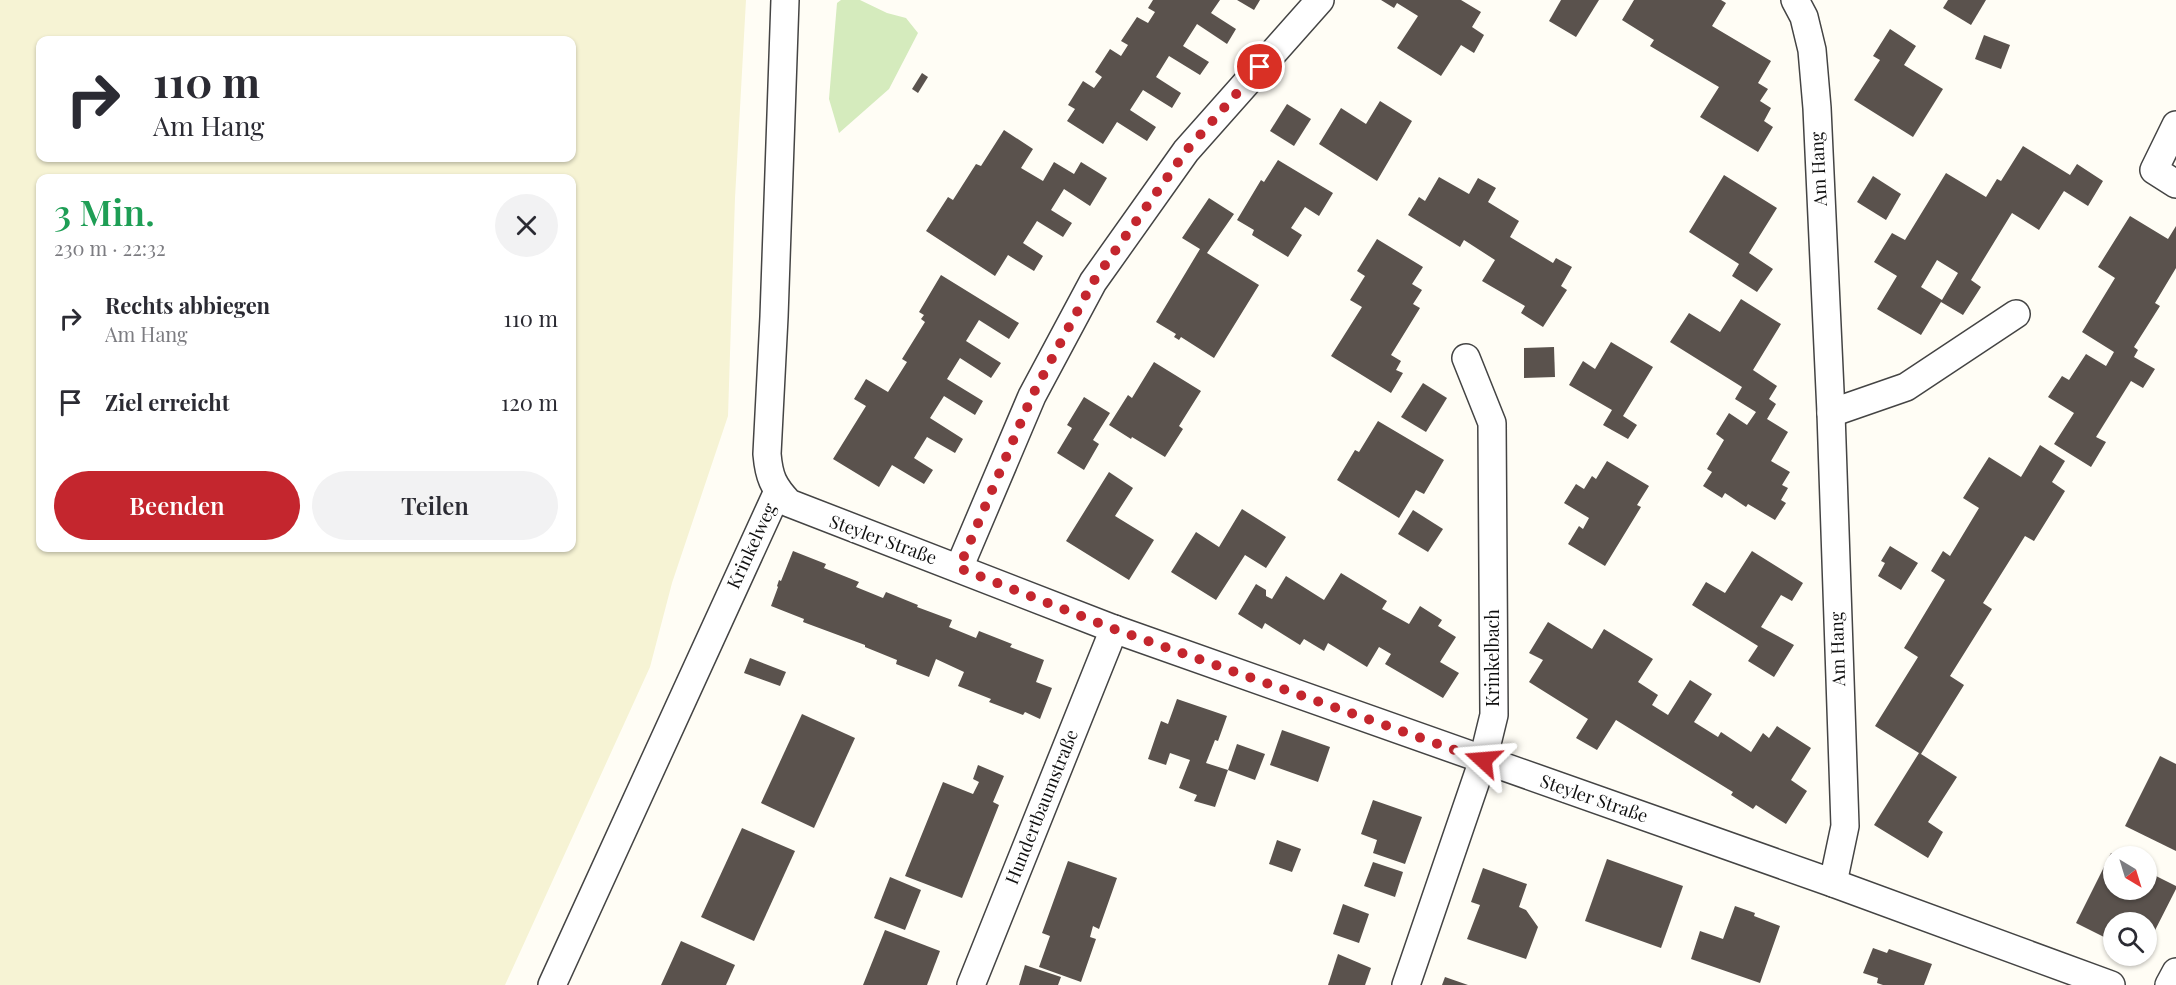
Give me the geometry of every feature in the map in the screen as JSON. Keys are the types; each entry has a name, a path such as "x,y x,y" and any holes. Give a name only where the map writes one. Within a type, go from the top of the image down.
{"street":[{"name":"Krinkelweg","path":"552,985 777,491 768,473 767,454 785,0"},
{"path":"959,568 1032,396 1093,282 1186,151 1320,0"},
{"name":"Am Hang","path":"1795,0 1804,17 1813,61 1831,413 1845,826 1833,883"},
{"path":"2176,125 2154,170 2176,184"},
{"path":"1831,413 1906,387 2016,314"},
{"name":"Krinkelbach","path":"1406,985 1483,760 1494,715 1492,423 1466,358"},
{"name":"Steyler Straße","path":"777,491 789,503 806,511 1114,629 1833,883 2111,985"},
{"name":"Hundertbaumstraße","path":"971,985 1114,629"},
{"path":"2169,985 2176,972"}],"shaded area":[{"path":"0,0 746,0 735,198 728,416 672,583 650,667 505,985 0,985"}],"green space":[{"path":"841,0 860,0 887,13 906,18 918,33 889,89 839,133 829,99 837,3"}],"building":[{"path":"1153,0 1220,0 1211,13 1236,29 1227,44 1197,24 1183,46 1209,62 1200,75 1169,56 1156,77 1181,93 1172,108 1143,90 1130,110 1156,127 1147,141 1117,122 1103,144 1067,121 1075,109 1068,105 1083,81 1094,88 1102,77 1095,72 1110,49 1121,56 1128,45 1121,41 1137,17 1148,23 1155,12 1148,8"},
{"path":"1237,0 1260,0 1254,10"},
{"path":"1381,0 1461,0 1481,12 1472,27 1484,35 1474,53 1461,45 1441,76 1397,48 1418,16 1397,3 1394,8"},
{"path":"1561,0 1599,0 1576,37 1549,21"},
{"path":"1634,0 1721,0 1726,3 1712,26 1771,61 1758,83 1768,89 1760,101 1771,108 1764,121 1773,127 1758,152 1700,117 1719,87 1650,46 1654,40 1622,20"},
{"path":"1948,0 1986,0 1971,25 1943,8"},
{"path":"1890,29 1916,46 1904,65 1943,89 1913,137 1854,100 1880,60 1873,56"},
{"path":"1984,35 2010,45 2001,69 1975,59"},
{"path":"922,73 928,77 918,93 912,89"},
{"path":"1380,101 1412,121 1377,181 1319,144 1341,108 1366,124"},
{"path":"1287,104 1311,119 1294,146 1270,131"},
{"path":"1004,130 1033,149 1021,168 1043,181 1054,162 1074,174 1081,162 1107,178 1090,206 1064,189 1051,210 1072,223 1063,237 1037,221 1023,243 1043,256 1034,271 1008,255 995,276 926,231 948,197 953,200 976,164 981,166"},
{"path":"2023,146 2070,175 2077,164 2103,181 2088,206 2064,191 2039,230 2012,213 1971,280 1981,287 1963,315 1941,302 1921,335 1877,309 1897,276 1874,262 1892,233 1905,240 1946,173 1986,197 1997,179 2001,181","holes":["1937,260 1958,273 1942,300 1921,287"]},
{"path":"1278,160 1333,193 1319,216 1305,207 1291,228 1302,235 1288,257 1252,235 1254,230 1237,220 1261,180 1264,182"},
{"path":"1724,175 1777,208 1749,253 1773,269 1757,292 1732,276 1739,264 1689,232"},
{"path":"1873,176 1901,194 1886,220 1857,202"},
{"path":"1439,177 1469,194 1478,178 1496,188 1488,202 1519,221 1510,237 1553,263 1556,258 1572,267 1561,286 1567,290 1543,327 1521,313 1525,306 1482,281 1495,260 1464,240 1460,247 1408,215 1419,197 1425,201"},
{"path":"1209,198 1234,214 1207,253 1259,285 1214,358 1181,337 1179,340 1174,337 1176,334 1156,322 1200,249 1182,238"},
{"path":"2130,216 2168,239 2176,226 2176,268 2155,303 2160,306 2134,347 2138,350 2134,357 2155,369 2143,388 2131,381 2096,437 2106,442 2091,467 2054,444 2074,413 2048,397 2062,376 2069,380 2086,354 2106,366 2114,352 2082,332 2115,278 2098,267"},
{"path":"1377,239 1423,267 1412,284 1422,290 1413,304 1420,308 1391,355 1401,361 1396,370 1403,373 1391,393 1331,356 1362,307 1350,300 1365,276 1357,271"},
{"path":"941,275 1019,323 1009,339 979,320 966,341 1001,363 991,378 960,358 947,379 983,401 975,415 944,396 930,418 963,439 955,453 927,437 914,458 933,470 924,484 892,465 879,487 833,459 866,406 854,399 866,379 888,392 907,362 902,359 925,322 921,319 924,315 919,312"},
{"path":"1741,299 1781,324 1753,370 1777,386 1769,399 1776,404 1767,419 1788,432 1771,461 1790,472 1782,485 1788,488 1781,500 1786,503 1775,520 1748,504 1746,507 1725,493 1722,498 1703,486 1712,472 1707,469 1724,440 1716,434 1729,413 1747,425 1756,412 1735,399 1742,387 1670,342 1689,313 1720,332"},
{"path":"1611,342 1653,367 1623,416 1637,425 1628,439 1603,425 1612,410 1569,385 1583,361 1595,369"},
{"path":"1554,347 1555,377 1524,378 1524,348"},
{"path":"1154,362 1201,391 1179,426 1183,429 1165,457 1109,425 1128,395 1132,398"},
{"path":"1423,383 1447,398 1426,432 1401,417"},
{"path":"1084,397 1110,413 1093,440 1099,444 1084,470 1057,453 1072,428 1067,425"},
{"path":"1378,421 1444,460 1424,494 1416,490 1399,518 1337,480 1355,450 1359,452"},
{"path":"2040,445 2065,461 2052,482 2065,491 2034,541 2025,536 1983,603 1992,609 1950,676 1964,685 1921,754 1957,777 1928,822 1943,832 1928,858 1874,825 1919,753 1875,726 1918,657 1904,648 1945,580 1931,571 1943,551 1950,556 1979,508 1963,498 1989,457 2021,477"},
{"path":"1607,461 1649,486 1637,505 1641,507 1605,566 1568,544 1579,526 1583,529 1589,518 1564,503 1576,484 1584,489 1592,476 1596,479"},
{"path":"1109,472 1133,488 1115,516 1154,540 1129,580 1066,541"},
{"path":"1242,509 1286,537 1266,568 1245,555 1216,600 1171,572 1196,532 1219,547"},
{"path":"1413,510 1443,529 1428,552 1398,534"},
{"path":"1890,546 1918,563 1901,590 1878,576 1885,563 1881,561"},
{"path":"793,551 826,564 824,568 859,582 856,587 883,598 886,592 952,620 949,627 976,638 979,631 1012,644 1010,647 1044,660 1036,682 1052,688 1040,719 1025,712 1023,715 989,702 991,699 958,686 964,672 936,659 929,677 896,664 897,660 865,647 865,645 803,622 804,619 771,606 779,580 781,581"},
{"path":"1752,551 1803,583 1792,601 1781,595 1761,627 1794,645 1774,677 1748,661 1758,646 1692,605 1706,582 1725,593"},
{"path":"1341,573 1387,601 1382,609 1409,624 1420,606 1442,620 1438,626 1456,637 1440,662 1459,673 1443,698 1385,664 1391,654 1379,647 1367,667 1328,643 1324,651 1304,639 1300,645 1265,623 1262,629 1238,614 1256,584 1266,590 1266,596 1272,599 1286,576 1324,600"},
{"path":"1548,622 1592,649 1604,629 1653,659 1638,682 1658,695 1652,705 1668,715 1690,680 1712,694 1694,722 1718,737 1721,732 1751,752 1763,733 1769,738 1777,726 1811,748 1791,780 1807,791 1786,824 1756,805 1753,809 1731,795 1733,792 1616,720 1597,750 1576,738 1588,719 1529,682 1543,660 1529,653"},
{"path":"750,658 786,672 780,686 744,673"},
{"path":"1177,699 1227,716 1218,741 1215,740 1206,763 1228,770 1215,807 1194,801 1197,795 1179,788 1190,760 1170,753 1166,765 1148,759 1161,721 1168,724"},
{"path":"802,714 855,738 814,828 761,803"},
{"path":"1282,730 1330,747 1318,782 1270,765"},
{"path":"1237,744 1265,754 1255,780 1228,770"},
{"path":"2160,756 2176,764 2176,851 2125,826"},
{"path":"978,765 1004,776 993,802 999,805 962,898 905,876 943,782 973,794 979,782 973,779"},
{"path":"1373,800 1422,817 1405,864 1373,853 1377,840 1361,834"},
{"path":"742,828 795,851 754,941 701,917"},
{"path":"1277,840 1301,849 1292,872 1269,864"},
{"path":"1607,859 1683,886 1661,948 1585,921"},
{"path":"1068,861 1117,878 1099,929 1093,926 1090,937 1096,939 1081,982 1039,967 1050,936 1042,933"},
{"path":"1373,862 1403,872 1395,897 1364,886"},
{"path":"1483,868 1527,884 1519,907 1526,910 1538,927 1526,959 1467,939 1480,905 1471,902"},
{"path":"2103,869 2103,900 2157,900 2157,876 2176,886 2157,926 2157,912 2103,912 2103,936 2076,923"},
{"path":"890,877 921,890 905,930 874,918"},
{"path":"1343,904 1369,914 1359,943 1333,934"},
{"path":"1735,906 1780,926 1760,983 1691,959 1700,931 1723,939"},
{"path":"885,930 940,951 927,985 863,985"},
{"path":"681,941 735,965 726,985 661,985"},
{"path":"1873,948 1887,953 1889,949 1932,964 1924,985 1883,985 1877,983 1878,978 1863,973"},
{"path":"1338,954 1371,968 1365,985 1328,985"},
{"path":"1025,965 1061,977 1058,985 1019,985"},
{"path":"1445,977 1468,985 1442,985"}],"route":[{"path":"1260,67 1186,151 1093,282 1032,396 959,568 1114,629 1483,760"}]}
